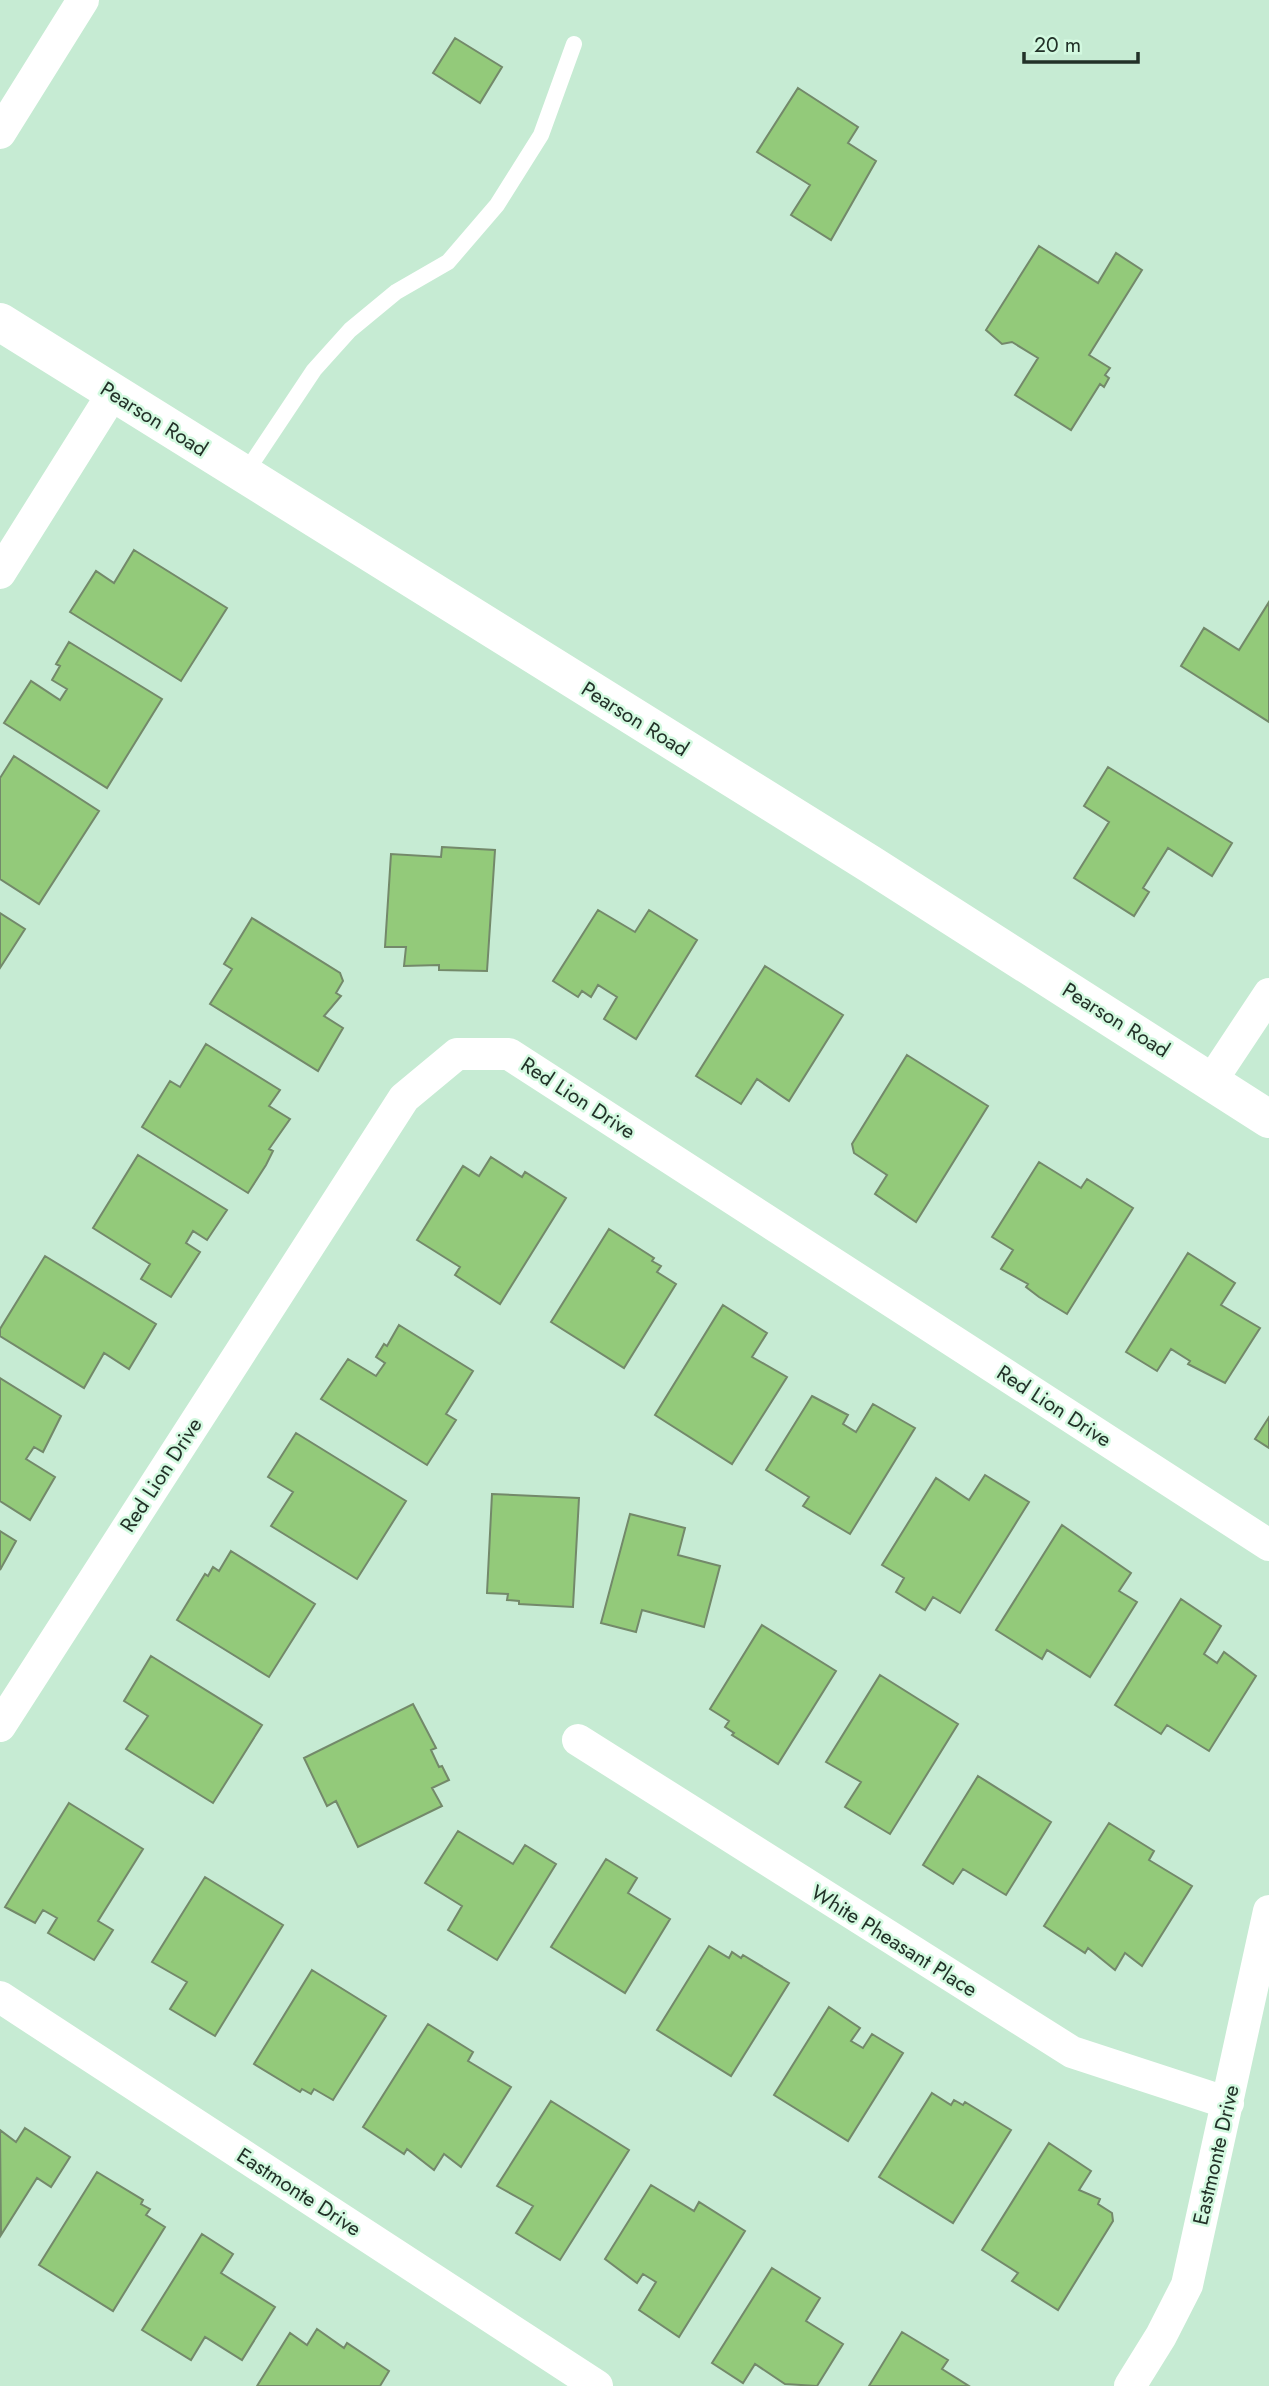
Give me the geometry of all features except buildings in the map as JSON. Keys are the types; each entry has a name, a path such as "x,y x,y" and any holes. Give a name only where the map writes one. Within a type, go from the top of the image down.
{"street":[{"path":"0,133 83,0"},
{"name":"Pearson Road","path":"0,322 1212,1080 1269,1119"},
{"path":"0,573 113,393"},
{"path":"1212,1080 1269,994"},
{"name":"Red Lion Drive","path":"0,1726 404,1098 457,1054 509,1054 1269,1545"},
{"name":"White Pheasant Place","path":"578,1740 1073,2052 1228,2103"},
{"name":"Eastmonte Drive","path":"1130,2386 1161,2336 1187,2285 1269,1910"},
{"name":"Eastmonte Drive","path":"0,1997 597,2386"}],"lane":[{"path":"244,475 314,370 350,330 396,292 449,262 497,205 541,135 574,44"}]}
